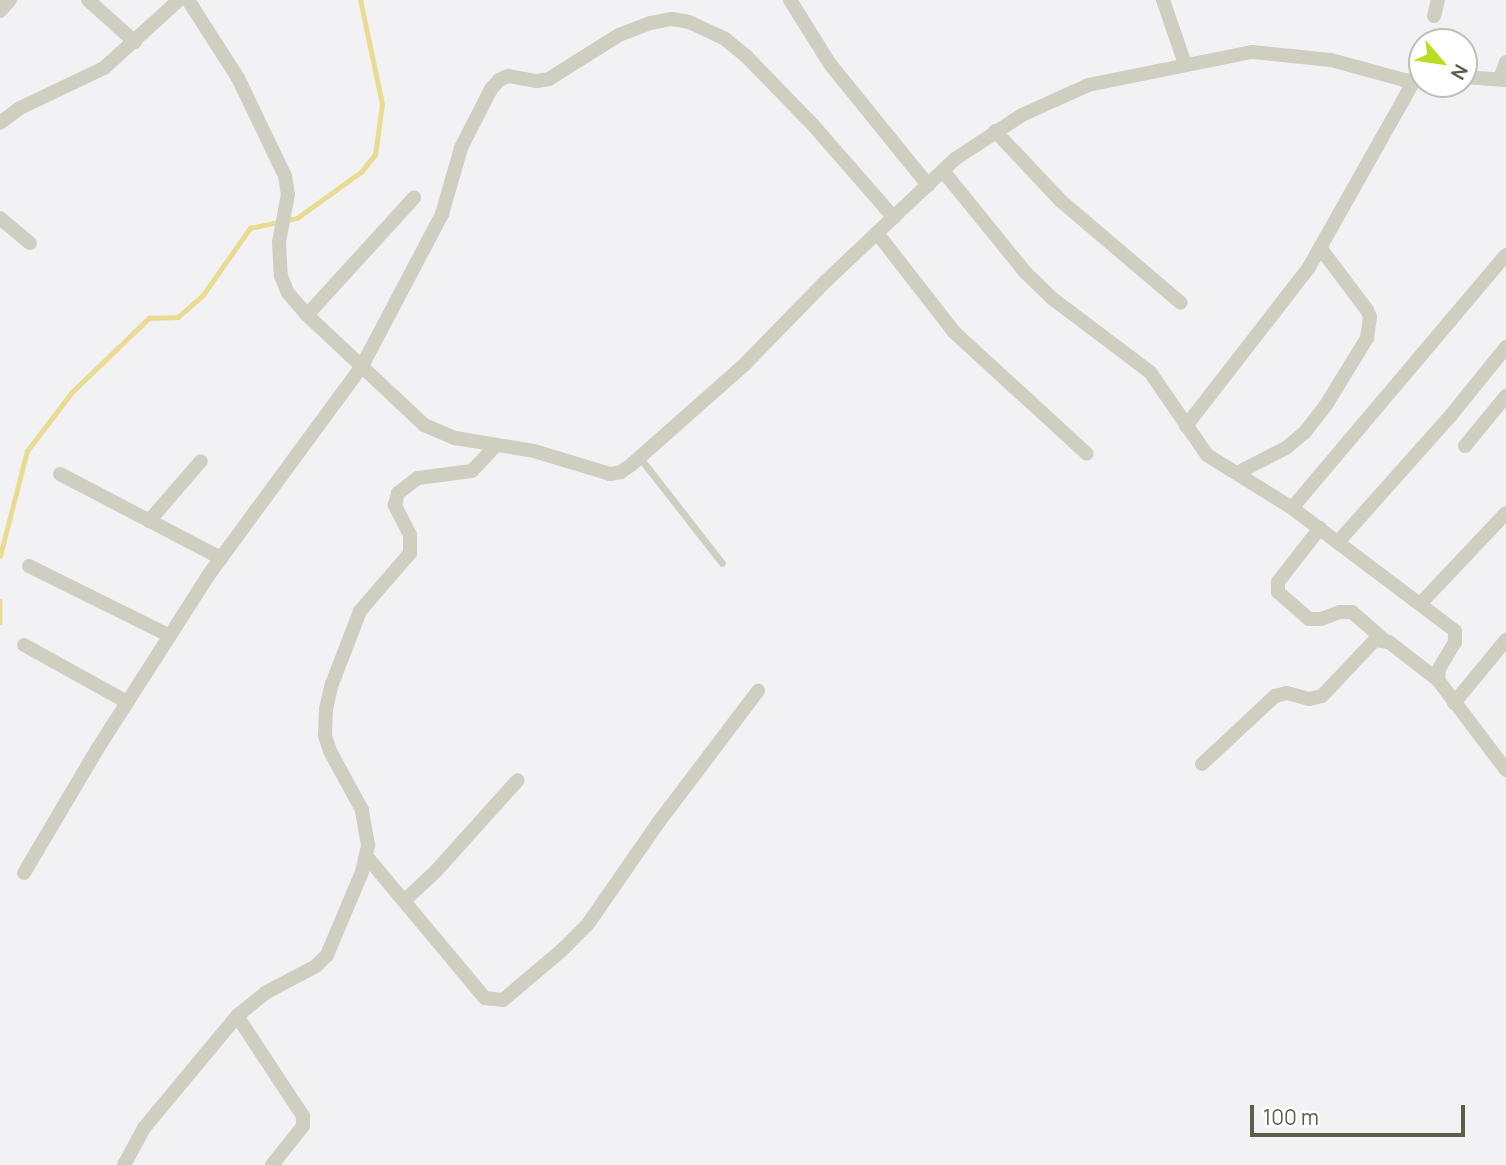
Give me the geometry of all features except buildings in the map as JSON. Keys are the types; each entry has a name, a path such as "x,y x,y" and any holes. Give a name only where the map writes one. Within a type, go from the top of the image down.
{"street":[{"path":"0,11 10,0"},
{"path":"88,0 135,42"},
{"path":"0,123 20,108 104,68 179,0"},
{"path":"188,0 238,78 277,159 288,194 279,242 281,276 288,293 307,315 424,425 455,438 534,451 610,474 621,472 745,364 943,171 995,131 1088,85 1252,52 1287,53 1331,60 1408,79"},
{"path":"790,0 830,64 928,185"},
{"path":"1163,0 1185,64"},
{"path":"1434,16 1438,0"},
{"path":"24,873 127,702 221,558 362,366 442,214 461,148 491,89 508,76 537,81 549,79 619,35 651,23 672,19 689,22 725,38 813,125 894,218"},
{"path":"1478,78 1503,80 1506,62"},
{"path":"1186,426 1258,338 1321,249 1408,98"},
{"path":"995,131 1061,201 1181,303"},
{"path":"943,171 1026,274 1053,299 1150,372 1207,455 1292,508 1448,625 1456,636 1438,668 1438,680"},
{"path":"307,315 414,198"},
{"path":"0,218 30,243"},
{"path":"877,233 954,332 1087,454"},
{"path":"1237,473 1286,448 1305,432 1326,405 1367,338 1370,317 1367,310 1321,249"},
{"path":"1292,508 1506,255"},
{"path":"1338,542 1452,414 1506,347"},
{"path":"1465,446 1506,396"},
{"path":"124,1165 144,1128 237,1016 265,993 316,966 327,955 367,857 362,810 330,751 326,736 326,709 332,684 359,611 410,553 410,535 395,505 398,493 418,478 472,471 496,445"},
{"path":"149,521 201,461"},
{"path":"60,474 221,558"},
{"path":"1420,604 1506,513"},
{"path":"1320,528 1278,582 1278,592 1309,619 1352,612 1384,640 1438,680 1506,770"},
{"path":"29,566 170,636"},
{"path":"1202,764 1275,696 1287,692 1309,699 1322,696 1369,645 1375,640 1384,640"},
{"path":"1454,704 1506,640"},
{"path":"24,645 127,702"},
{"path":"367,857 485,998 503,1000 512,995 588,923 658,823 758,691"},
{"path":"405,900 436,871 519,779"},
{"path":"237,1016 303,1115 303,1126 272,1165"}],"lane":[{"path":"639,457 722,563"}],"waterway":[{"path":"0,556 27,451 72,392 149,318 178,317 203,295 250,228 297,218 361,172 375,155 382,104 360,0"},
{"path":"0,601 0,622"}]}
